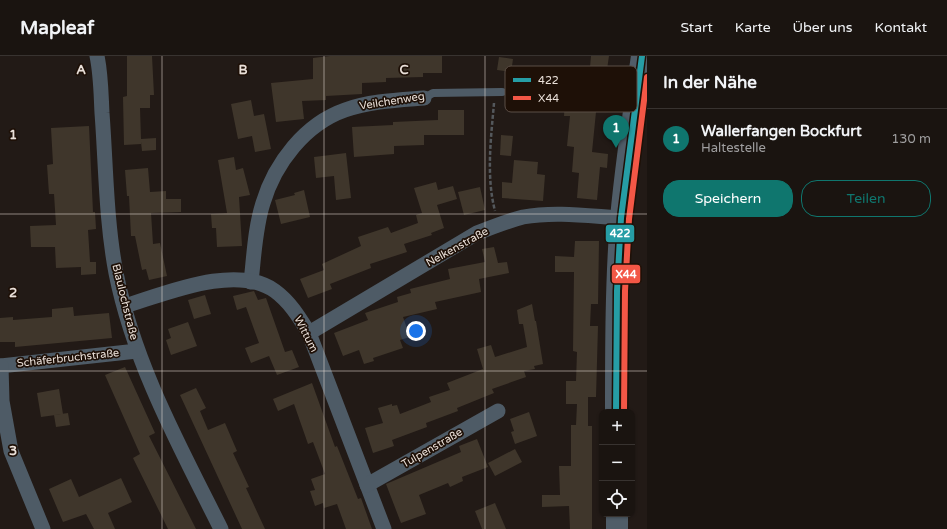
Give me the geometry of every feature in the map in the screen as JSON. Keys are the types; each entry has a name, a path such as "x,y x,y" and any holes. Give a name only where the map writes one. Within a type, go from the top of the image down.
{"street":[{"name":"Blaulochstraße","path":"97,56 111,236 116,273 137,351 163,410 221,529"},
{"path":"637,90 642,56"},
{"name":"Veilchenweg","path":"251,282 258,226 263,203 273,179 287,154 307,133 326,118 345,110 374,103 424,98"},
{"path":"616,409 618,275 621,218 634,112"},
{"name":"Nelkenstraße","path":"309,333 476,233 498,224 523,217 542,215 621,218"},
{"name":"Wittum","path":"125,306 208,282 223,280 251,282 273,290 284,298 309,333 384,529"},
{"name":"Schäferbruchstraße","path":"0,366 137,351"},
{"path":"0,366 2,401 11,451 43,529"},
{"name":"Tulpenstraße","path":"367,485 498,411"},
{"path":"617,517 617,529"}],"lane":[{"name":"Veilchenweg","path":"424,98 434,93 499,92"}],"path":[{"path":"498,224 491,191 490,167 499,92"}],"building":[{"path":"127,56 152,56 154,95 150,95 150,108 140,108 141,139 156,138 156,150 142,151 141,142 141,144 124,145 123,97 127,96"},
{"path":"330,56 442,56 442,73 423,73 423,77 386,78 386,82 362,83 362,94 326,96 326,100 302,101 304,119 276,122 271,83 313,79 313,58"},
{"path":"591,56 609,56 608,66 590,66"},
{"path":"499,57 513,59 512,66 505,66 505,71 497,70"},
{"path":"251,100 254,116 264,114 271,149 255,152 252,136 238,139 231,104"},
{"path":"438,110 464,110 464,135 424,135 424,145 394,146 394,154 354,157 352,127 393,125 393,122 438,120"},
{"path":"564,112 596,112 592,152 608,154 607,168 600,167 597,200 577,198 579,173 572,172 574,147 567,146 570,116 564,116"},
{"path":"89,126 93,212 95,212 96,229 88,230 90,262 96,262 96,274 81,275 81,267 56,268 55,247 31,247 30,226 56,225 54,194 49,194 47,165 53,164 51,128"},
{"path":"501,135 513,136 511,156 500,155"},
{"path":"346,153 351,198 336,200 334,176 316,178 314,157"},
{"path":"234,157 236,170 243,168 250,195 239,197 242,246 217,247 216,228 212,228 211,214 227,213 218,160"},
{"path":"514,160 538,162 537,174 545,175 543,201 502,198 502,182 512,183"},
{"path":"148,168 150,192 166,191 166,199 181,199 181,212 151,213 153,244 160,243 167,276 149,280 146,269 142,270 135,236 131,236 129,196 127,196 125,170"},
{"path":"436,182 438,190 453,186 457,199 437,205 444,228 431,233 432,235 404,244 407,252 370,264 371,268 330,284 332,289 308,298 300,279 324,270 322,264 361,246 358,237 388,227 391,233 418,223 416,215 422,213 414,188"},
{"path":"480,187 485,210 464,215 458,192"},
{"path":"304,190 310,217 281,224 275,200 295,195 294,193"},
{"path":"575,241 599,241 598,304 591,304 590,326 598,326 596,397 588,397 588,426 592,426 592,529 570,529 569,506 542,507 542,495 560,495 559,466 571,466 571,425 576,425 577,404 566,404 566,381 576,381 577,352 573,351 574,272 555,272 555,256 574,257"},
{"path":"494,247 498,263 507,262 509,273 479,279 481,292 435,302 437,309 403,317 410,337 400,340 403,348 373,358 374,361 364,364 359,350 343,356 334,333 368,320 365,313 398,302 397,297 411,293 410,289 450,279 448,269 485,262 482,249"},
{"path":"254,291 258,300 266,298 285,352 292,350 299,367 277,375 269,356 251,363 245,348 259,343 246,307 237,310 233,296"},
{"path":"205,295 211,314 194,319 188,300"},
{"path":"532,304 543,364 534,366 535,369 524,371 526,377 492,389 494,393 457,408 458,411 426,423 427,427 392,440 394,446 373,453 365,428 383,423 378,408 392,404 392,406 397,405 400,414 431,402 429,397 450,390 447,383 483,369 477,349 491,345 495,357 527,347 523,324 519,324 517,310"},
{"path":"73,307 74,316 109,313 112,338 15,347 15,342 0,342 0,318 13,317 13,320 52,317 52,309"},
{"path":"188,322 197,346 171,355 166,340 171,338 168,329"},
{"path":"125,367 155,433 149,436 196,529 168,529 133,458 140,454 105,375"},
{"path":"312,383 335,447 337,446 358,499 361,498 372,529 346,529 337,504 324,508 323,503 315,506 310,491 315,490 311,479 325,474 313,442 308,444 294,404 278,411 273,399"},
{"path":"196,388 206,408 200,411 208,430 225,423 237,451 233,453 249,487 246,488 265,529 242,529 180,395"},
{"path":"59,389 63,414 41,417 37,393"},
{"path":"529,412 537,436 515,444 511,432 514,431 510,419"},
{"path":"68,413 70,425 56,427 54,415"},
{"path":"477,439 488,467 462,477 463,481 450,487 448,483 419,495 426,514 401,523 386,484 461,452 459,446"},
{"path":"515,449 522,462 495,476 488,463"},
{"path":"121,478 132,502 108,513 115,529 94,529 86,514 63,522 49,489 71,479 79,497"},
{"path":"495,503 506,529 482,529 475,511"}],"transit line":[{"name":"422","path":"637,95 642,56"},
{"name":"X44","path":"624,409 625,291 629,219 647,77"},
{"name":"422","path":"616,409 617,291 621,218 635,112"}],"place":[{"name":"Wallerfangen Bockfurt","path":"616,148"}]}
